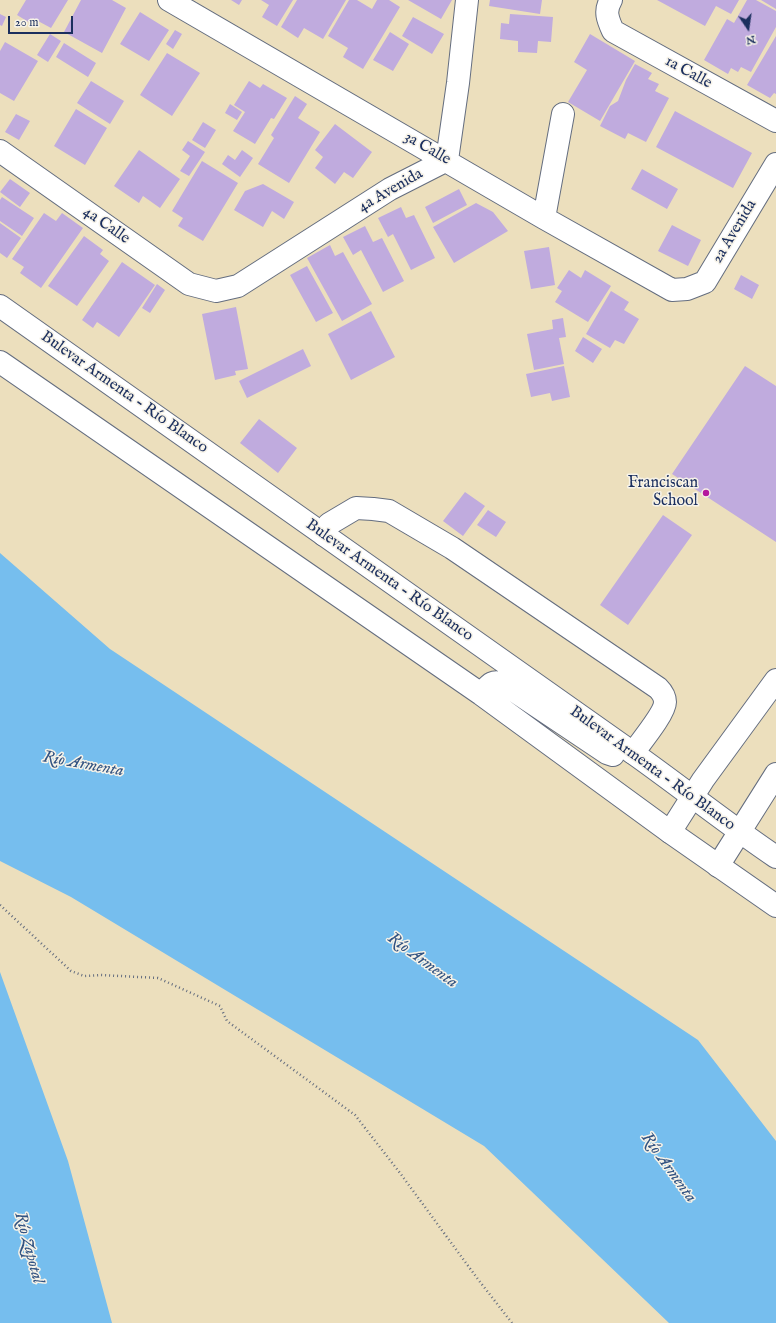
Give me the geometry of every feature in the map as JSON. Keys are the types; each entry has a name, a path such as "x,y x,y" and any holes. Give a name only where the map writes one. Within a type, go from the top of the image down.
{"main road":[{"name":"3a Calle","path":"169,0 447,160 544,218 672,290 687,289"},
{"path":"447,160 458,82 467,0"},
{"name":"1a Calle","path":"609,9 613,31 776,121"},
{"path":"544,218 563,114"},
{"name":"4a Calle","path":"0,151 189,284 216,292"},
{"name":"4a Avenida","path":"216,292 238,286 390,189 447,160"},
{"name":"2a Avenida","path":"687,289 705,282 776,164"},
{"name":"Bulevar Armenta - Río Blanco","path":"0,306 633,753 776,857"},
{"path":"0,362 481,694 670,832 776,906"},
{"path":"324,535 330,524 356,508 389,512 452,548 658,688 664,695 664,707 652,727 633,753 626,757 616,757 607,753 498,681 492,683 481,694"},
{"path":"670,832 693,796 776,680"},
{"path":"718,866 776,774"}],"path":[{"path":"0,905 71,971 84,976 101,975 158,978 220,1006 227,1021 355,1115 512,1323"}],"water":[{"name":"Río Armenta","path":"0,553 110,649 698,1040 776,1141 776,1323 669,1323 484,1146 71,897 0,861"},
{"name":"Río Zapotal","path":"0,972 68,1161 112,1323 0,1323"}],"building":[{"path":"26,0 68,0 51,28 38,21 35,26 17,15"},
{"path":"81,0 112,0 126,8 102,53 64,32"},
{"path":"231,0 242,0 239,5"},
{"path":"261,0 293,0 277,26 262,17 269,5"},
{"path":"297,0 346,0 323,39 304,28 298,38 281,27"},
{"path":"349,0 357,0 372,9 377,0 389,0 400,7 363,69 343,57 348,48 328,36"},
{"path":"408,0 452,0 441,19"},
{"path":"490,0 542,0 540,14 489,6"},
{"path":"657,0 739,0 731,14 716,6 705,26"},
{"path":"747,0 756,0 776,11 776,27 751,72 741,67 738,72 731,68 728,74 704,60 727,19 734,23"},
{"path":"761,0 776,0 776,9"},
{"path":"140,12 169,30 149,61 120,44"},
{"path":"0,14 6,17 2,26 0,25"},
{"path":"510,14 553,17 551,42 538,41 537,53 518,52 518,41 500,39 501,23 509,24"},
{"path":"413,17 444,34 432,54 402,36"},
{"path":"175,30 182,34 173,49 166,44"},
{"path":"390,32 409,44 393,71 373,60"},
{"path":"50,34 61,41 48,62 37,55"},
{"path":"590,34 635,61 600,121 568,102 587,70 574,62"},
{"path":"776,36 776,94 774,93 770,98 747,85"},
{"path":"5,42 38,61 14,101 0,93 0,51"},
{"path":"64,43 96,63 88,77 56,57"},
{"path":"167,53 200,73 172,116 140,95"},
{"path":"635,64 652,73 648,79 659,84 655,91 669,98 646,142 628,133 625,139 600,126 610,106 618,101 626,80"},
{"path":"91,81 124,101 110,124 77,103"},
{"path":"249,81 260,88 263,84 287,98 274,119 271,118 255,144 233,131 245,112 234,105"},
{"path":"295,96 307,104 298,118 320,132 289,183 258,164 274,138 271,135"},
{"path":"230,104 242,112 237,120 225,113"},
{"path":"76,109 107,128 85,165 54,146"},
{"path":"675,111 752,153 733,188 656,147"},
{"path":"16,114 30,121 19,140 5,132"},
{"path":"203,122 216,130 205,148 192,140"},
{"path":"335,124 372,152 353,178 344,172 335,184 315,168 323,157 315,150"},
{"path":"188,141 205,152 189,176 180,171 190,156 182,150"},
{"path":"139,150 180,179 160,208 143,196 139,203 114,186"},
{"path":"242,150 253,158 240,177 222,164 228,155 235,160"},
{"path":"202,161 238,183 203,241 178,226 183,218 172,211"},
{"path":"642,169 678,189 667,209 631,189"},
{"path":"10,179 30,193 20,207 0,192"},
{"path":"263,184 294,202 284,219 272,211 263,227 234,210 245,191"},
{"path":"459,189 467,205 433,223 425,207"},
{"path":"2,197 34,218 22,236 0,221 0,200"},
{"path":"476,203 493,212 508,231 454,263 433,227"},
{"path":"401,207 406,218 414,215 435,258 411,270 393,234 388,237 378,218"},
{"path":"44,213 56,221 62,213 83,228 41,288 20,273 24,267 12,259"},
{"path":"0,223 21,238 7,258 0,253"},
{"path":"672,225 701,240 688,266 658,251"},
{"path":"365,226 373,242 382,238 404,281 383,292 361,250 353,255 343,237"},
{"path":"84,236 103,250 100,254 109,261 77,306 48,286"},
{"path":"330,245 335,256 343,252 372,304 342,321 307,258"},
{"path":"549,247 555,285 531,289 524,251"},
{"path":"122,262 155,285 119,337 97,322 93,328 82,320"},
{"path":"307,266 333,313 316,322 290,275"},
{"path":"569,270 581,278 585,270 611,286 588,322 555,302 562,291 557,288"},
{"path":"741,275 759,285 752,299 734,289"},
{"path":"157,284 165,290 150,313 142,308"},
{"path":"611,291 629,302 624,310 639,319 624,344 615,340 610,348 586,334"},
{"path":"236,307 248,369 235,371 236,375 215,380 202,314"},
{"path":"371,311 395,357 351,380 328,334"},
{"path":"563,318 566,337 559,338 564,364 534,370 527,334 553,329 552,320"},
{"path":"583,337 602,349 593,363 575,351"},
{"path":"303,349 311,366 247,398 239,381"},
{"path":"564,366 570,397 552,401 550,393 531,397 526,374"},
{"path":"745,366 776,386 776,542 672,474"},
{"path":"259,419 297,448 278,473 240,443"},
{"path":"465,492 485,506 463,536 443,521"},
{"path":"488,510 506,522 496,537 477,525"},
{"path":"663,515 692,535 628,625 600,605"}],"place":[{"name":"Franciscan School","path":"706,493"}]}
